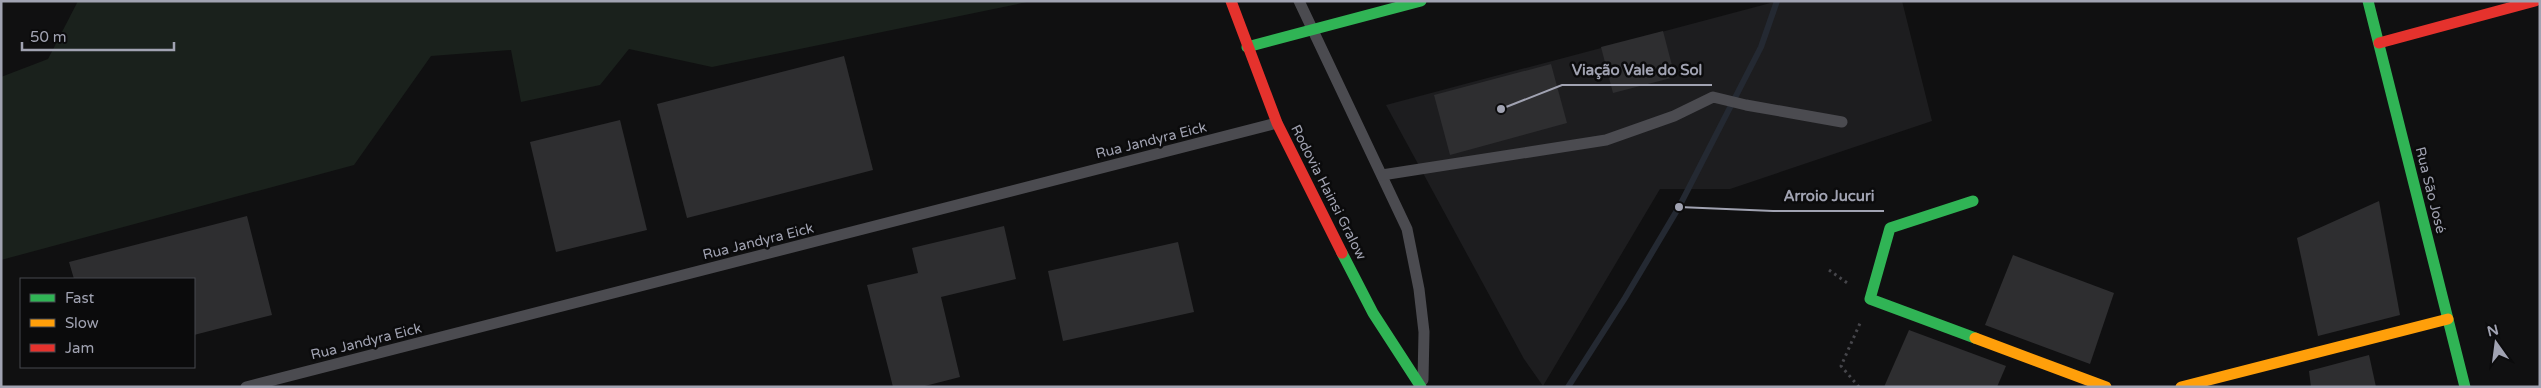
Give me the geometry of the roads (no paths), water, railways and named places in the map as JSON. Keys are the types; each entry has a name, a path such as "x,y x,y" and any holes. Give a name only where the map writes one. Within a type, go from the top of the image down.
{"street":[{"name":"Rodovia Hainsi Gralow","path":"1231,1 1277,124 1373,313 1422,387"},
{"path":"1247,47 1421,1"},
{"name":"Rua São José","path":"2368,1 2465,387"},
{"path":"2378,43 2536,1"},
{"path":"1974,201 1890,228 1870,299 2106,387"},
{"path":"2181,387 2448,319"}],"lane":[{"path":"1299,1 1407,229 1419,288 1424,332 1422,387"},
{"path":"1382,175 1606,140 1674,116 1713,97 1746,105 1842,122"},
{"name":"Rua Jandyra Eick","path":"246,387 1277,124"}],"waterway":[{"path":"1568,387 1625,298 1679,207 1761,47 1777,1"}],"place":[{"name":"Viação Vale do Sol","path":"1501,109"},
{"name":"Arroio Jucuri","path":"1679,207"}]}
